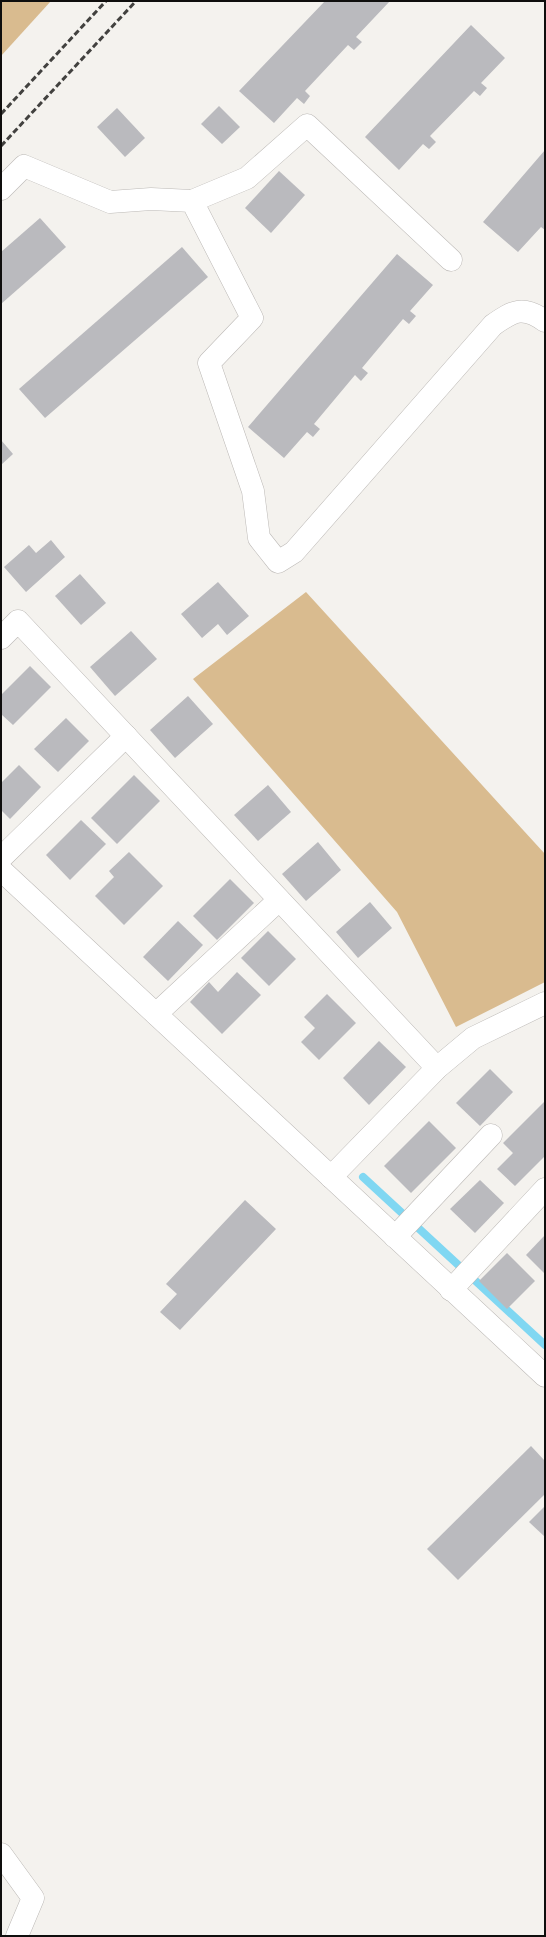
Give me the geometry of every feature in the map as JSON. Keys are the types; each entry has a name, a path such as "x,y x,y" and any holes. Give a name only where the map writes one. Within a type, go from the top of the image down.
{"street":[{"path":"1,189 24,166 110,202 151,199 192,201 247,178 308,125 451,260"},
{"path":"192,201 252,318 209,363 253,491 259,538 278,562 294,552 493,325 510,313 526,310 545,320"},
{"path":"1,638 18,621 437,1068"},
{"path":"1,858 126,736"},
{"path":"1,870 545,1376"},
{"path":"156,1014 279,900"},
{"path":"331,1177 437,1068 473,1038 545,1003"},
{"path":"395,1237 491,1135"},
{"path":"451,1290 545,1189"},
{"path":"1,1854 33,1898 18,1936"}],"shaded area":[{"path":"1,1 51,1 1,56"},
{"path":"306,592 545,854 545,982 456,1027 397,912 193,679"}],"building":[{"path":"325,1 390,1 356,37 362,42 354,50 348,45 305,91 310,96 304,104 297,98 274,123 239,91"},
{"path":"471,25 505,58 481,83 487,88 480,96 474,91 430,136 436,142 429,149 423,144 399,170 365,137"},
{"path":"219,106 240,127 222,144 201,124"},
{"path":"117,108 145,138 125,157 97,127"},
{"path":"545,150 545,230 541,227 518,252 483,222"},
{"path":"279,171 305,195 271,233 245,208"},
{"path":"40,218 66,247 1,304 1,252"},
{"path":"182,247 208,277 45,418 19,389"},
{"path":"397,254 433,285 410,311 416,316 409,324 403,319 362,368 368,373 361,381 355,375 314,424 320,429 313,437 307,432 284,458 248,427"},
{"path":"1,440 13,454 1,465"},
{"path":"51,540 65,557 26,592 4,567 29,545 36,553"},
{"path":"80,574 106,603 81,625 55,596"},
{"path":"218,582 249,616 227,635 218,624 202,638 181,614"},
{"path":"131,631 157,659 115,696 90,667"},
{"path":"30,666 51,687 13,725 1,714 1,695"},
{"path":"188,696 213,724 175,758 150,730"},
{"path":"66,718 89,741 58,772 34,749"},
{"path":"19,765 41,787 10,819 1,810 1,783"},
{"path":"134,775 160,801 117,844 91,818"},
{"path":"268,785 291,812 258,841 234,815"},
{"path":"81,820 106,844 70,880 46,855"},
{"path":"318,842 341,870 306,901 282,874"},
{"path":"129,852 163,886 124,925 95,896 114,877 109,871"},
{"path":"230,879 254,903 217,940 193,916"},
{"path":"370,902 392,928 358,958 336,932"},
{"path":"178,921 203,945 168,981 143,957"},
{"path":"268,931 296,959 269,986 241,958"},
{"path":"237,972 261,995 222,1034 190,1002 209,982 218,992"},
{"path":"327,994 356,1023 319,1060 301,1042 315,1028 304,1017"},
{"path":"379,1041 406,1067 369,1105 343,1078"},
{"path":"490,1069 513,1092 480,1126 456,1103"},
{"path":"544,1102 545,1156 515,1186 497,1169 513,1153 503,1143"},
{"path":"429,1121 456,1148 411,1193 384,1166"},
{"path":"480,1180 504,1203 475,1233 450,1209"},
{"path":"245,1200 276,1229 180,1330 160,1312 177,1294 166,1284"},
{"path":"545,1235 545,1274 526,1255"},
{"path":"507,1253 535,1281 507,1309 479,1281"},
{"path":"531,1446 545,1461 545,1494 458,1580 427,1549"},
{"path":"545,1506 545,1537 529,1522"}],"waterway":[{"path":"363,1177 545,1345"}],"railway":[{"path":"1,114 106,1"},
{"path":"1,146 136,1"}]}
